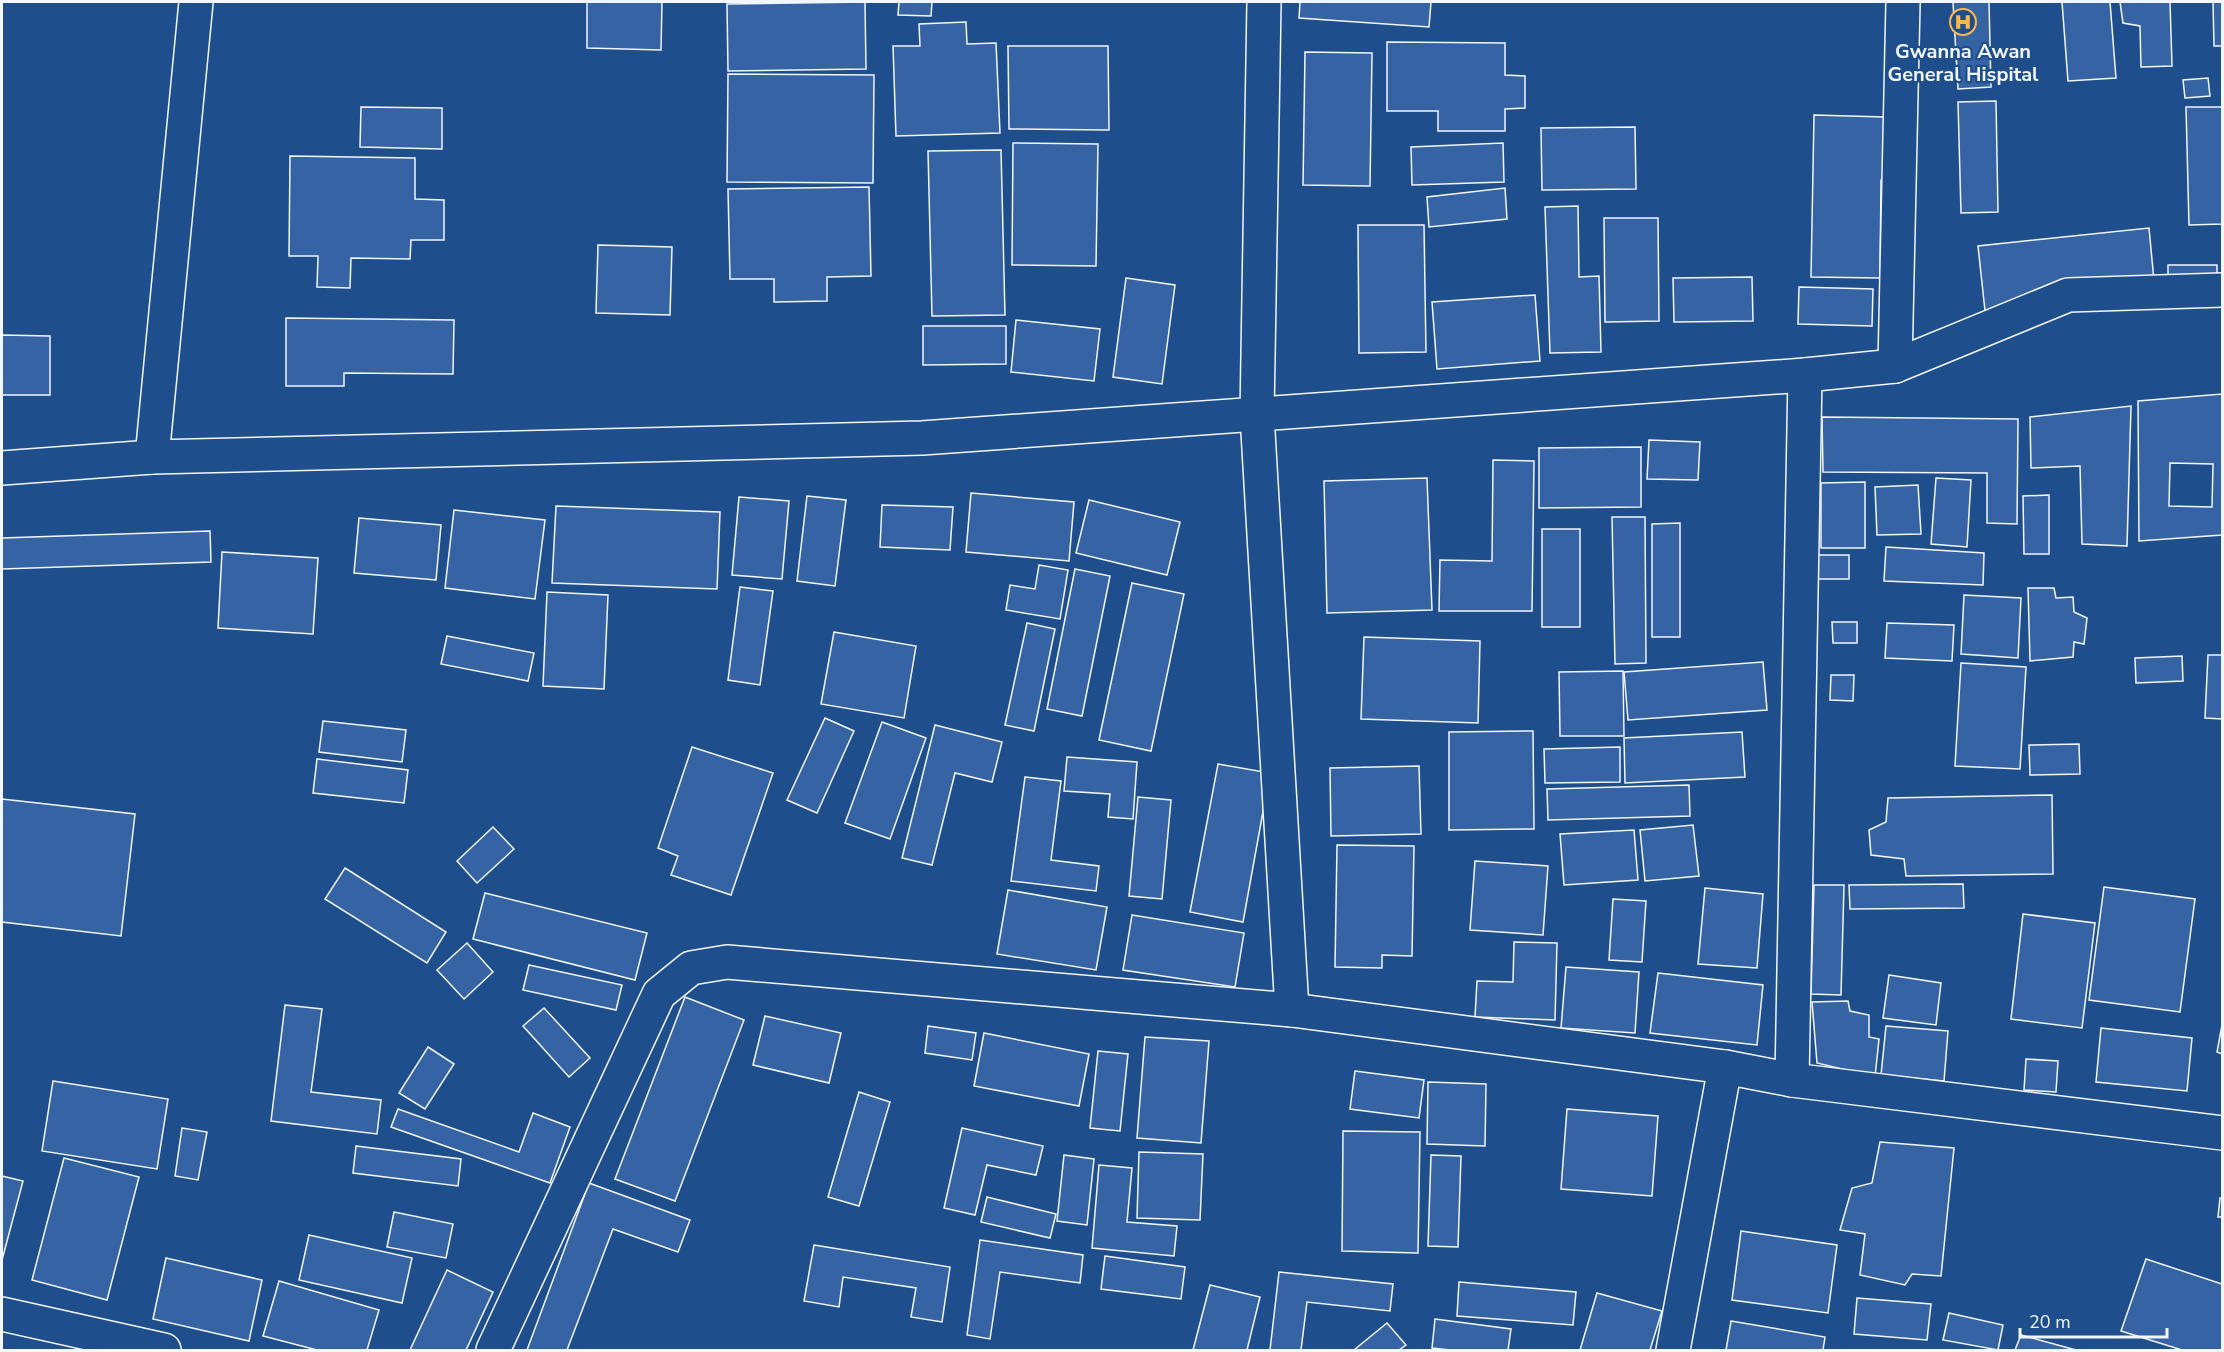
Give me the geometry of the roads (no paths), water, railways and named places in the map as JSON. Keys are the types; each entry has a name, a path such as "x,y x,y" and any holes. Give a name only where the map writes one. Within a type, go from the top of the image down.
{"street":[{"path":"152,457 196,2"},
{"path":"1264,2 1257,415 1292,1010"},
{"path":"1895,366 1903,2"},
{"path":"2,468 152,457 922,438 1805,375 1895,366 2068,295 2223,290"},
{"path":"1792,1080 1805,375"},
{"path":"493,1350 659,994 692,968 727,962 1292,1010 1725,1067 1792,1080 2223,1133"},
{"path":"1673,1350 1725,1067"},
{"path":"2,1314 164,1350"}],"place":[{"name":"Gwanna Awan General Hispital","path":"1963,22"}]}
